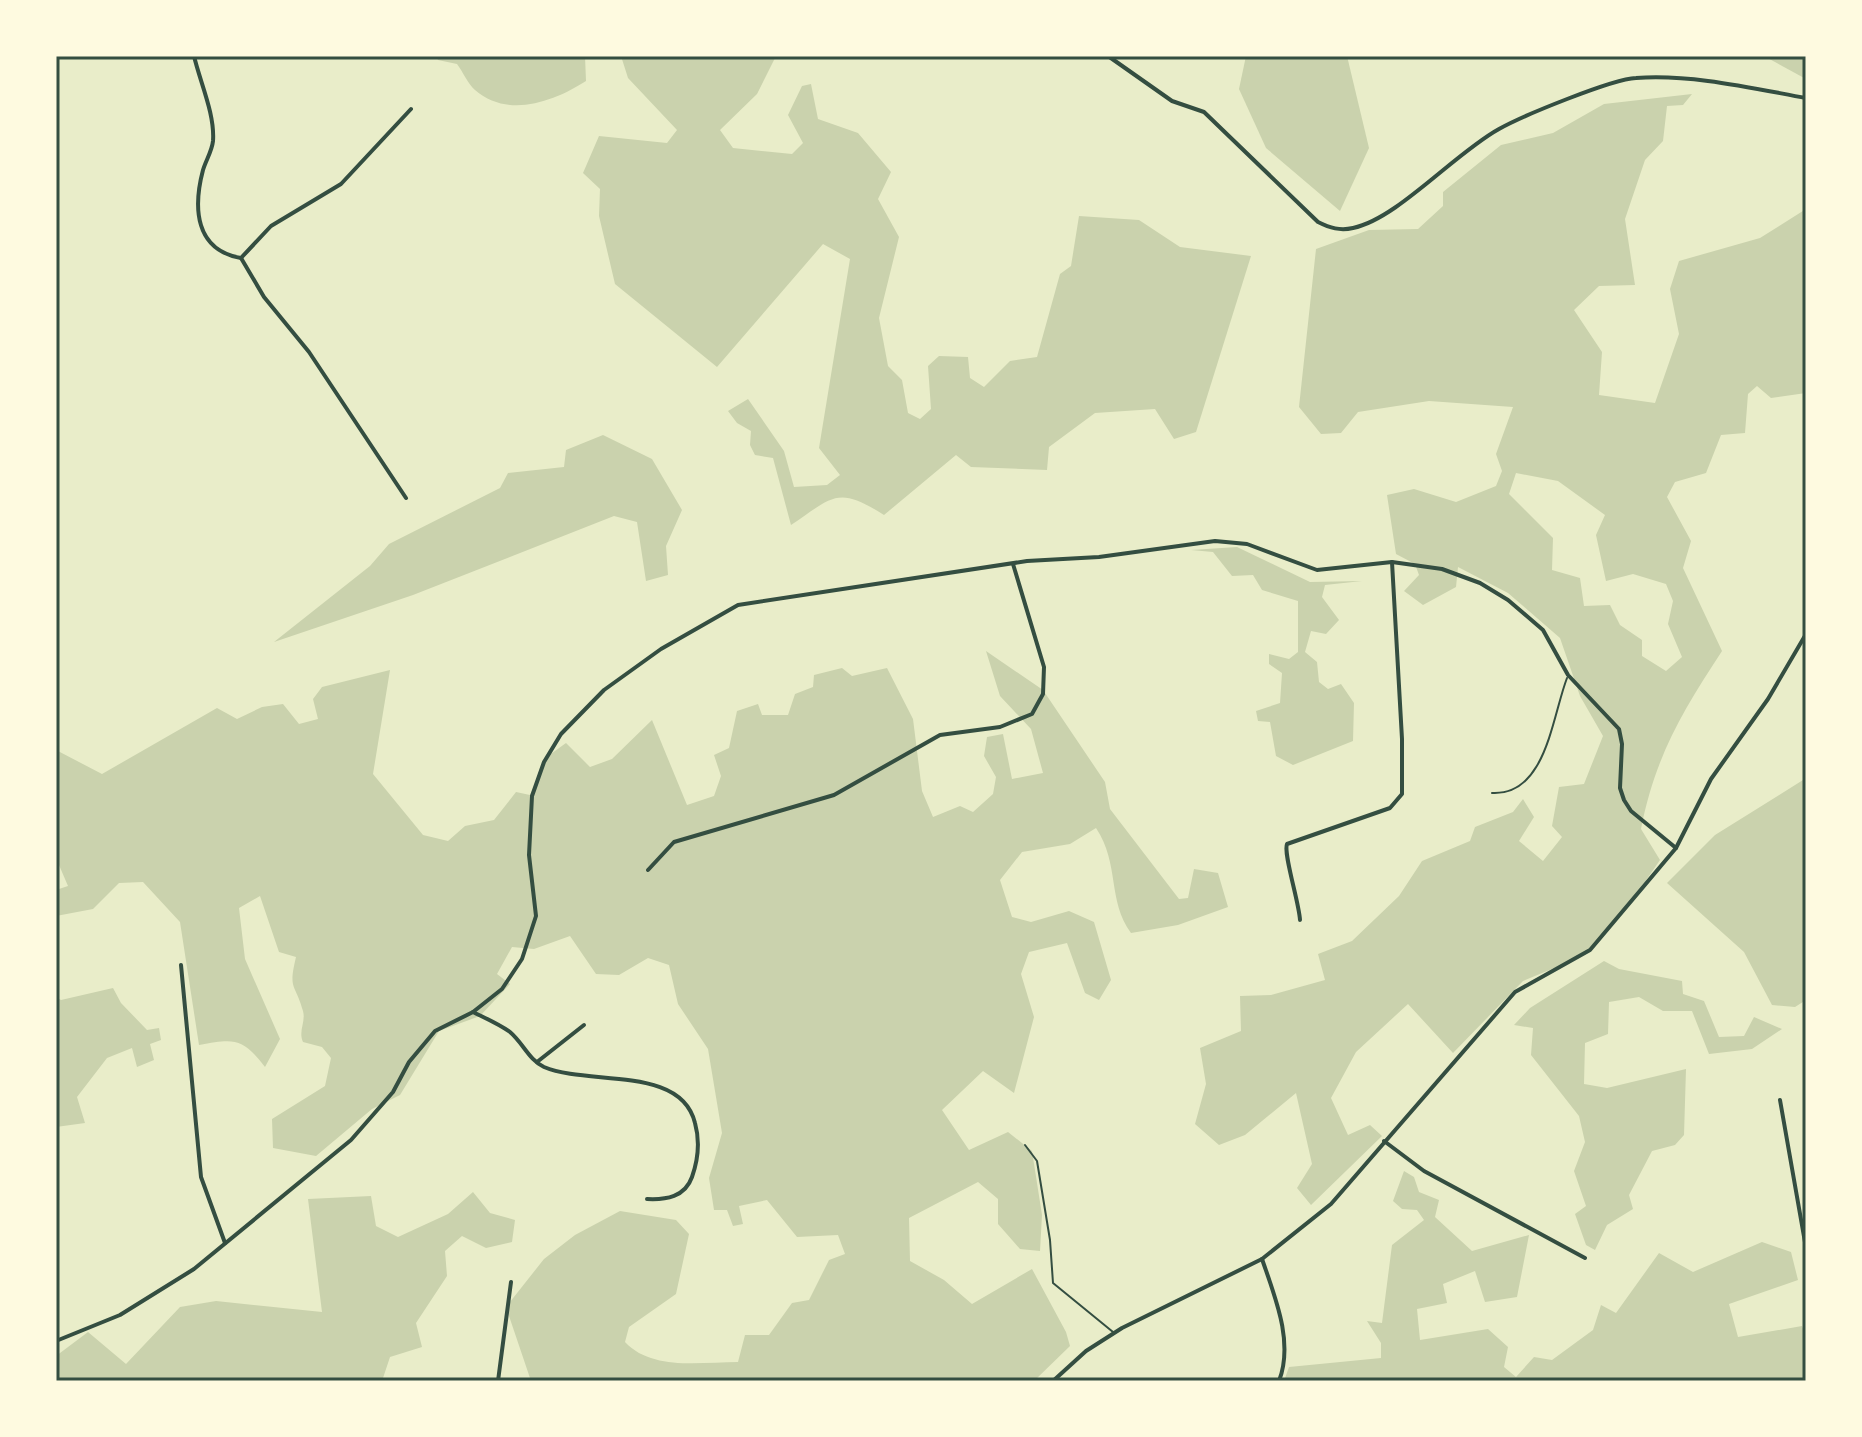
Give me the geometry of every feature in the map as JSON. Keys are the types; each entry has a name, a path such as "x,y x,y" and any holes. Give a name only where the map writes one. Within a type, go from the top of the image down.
{"street":[{"path":"194,56 213,138 198,192 199,223 204,236 214,246 241,258 264,297 309,352 406,498"},
{"path":"1108,56 1172,101 1204,112 1318,222 1338,230 1355,228 1389,211 1462,153 1500,128 1628,78 1723,83 1806,98"},
{"path":"241,258 271,226 341,184 411,109"},
{"path":"56,1341 146,1301 225,1243 351,1140 393,1092 409,1062 435,1031 489,1001 515,973 532,934 536,907 528,836 536,782 561,734 604,690 661,649 738,605 1013,564 1215,541 1247,544 1317,570 1392,562 1442,569 1480,583 1508,600 1543,630 1568,675 1619,729 1622,744 1620,788 1631,811 1676,848"},
{"path":"1300,920 1296,886 1284,851 1287,844 1390,808 1399,801 1403,751 1392,562"},
{"path":"648,870 674,842 834,795 940,735 1000,727 1032,714 1043,694 1044,667 1013,564"},
{"path":"1053,1381 1086,1351 1114,1333 1262,1259 1331,1204 1515,992 1584,956 1610,931 1676,848 1711,779 1768,699 1806,634"},
{"path":"181,965 201,1177 225,1243"},
{"path":"473,1012 511,1033 537,1062 562,1073 651,1083 665,1088 683,1101 694,1117 698,1137 689,1185 676,1196 647,1199"},
{"path":"537,1062 584,1025"},
{"path":"1780,1100 1806,1248"},
{"path":"1384,1141 1424,1171 1585,1258"},
{"path":"1262,1259 1284,1337 1285,1366 1279,1381"},
{"path":"498,1381 511,1282"}],"lane":[{"path":"1492,793 1515,790 1533,773 1568,675"},
{"path":"1025,1145 1037,1161 1050,1240 1053,1283 1114,1333"}],"green space":[{"path":"436,56 585,56 586,81 546,100 531,104 502,104 475,90 457,64 438,60"},
{"path":"621,56 784,56 775,58 757,94 720,130 733,148 792,154 803,143 788,115 802,86 811,84 818,119 858,133 891,172 878,199 899,237 879,318 888,366 902,380 908,413 920,419 931,409 928,366 939,356 968,357 970,378 984,387 1010,361 1037,357 1060,274 1071,266 1079,216 1139,220 1180,247 1251,256 1196,432 1174,439 1155,409 1095,413 1049,447 1047,470 971,467 956,455 884,515 856,500 836,498 791,525 773,458 755,455 750,445 751,431 737,423 728,411 748,399 784,451 794,487 827,485 840,475 819,448 850,259 823,244 717,367 615,284 599,216 600,189 583,173 599,136 667,143 677,130 628,78"},
{"path":"1246,56 1347,56 1369,148 1340,211 1266,148 1239,89"},
{"path":"1764,56 1806,56 1806,79"},
{"path":"1692,94 1683,105 1667,106 1663,141 1645,160 1625,219 1635,285 1599,286 1574,310 1602,352 1599,395 1655,403 1679,334 1670,289 1679,261 1760,238 1806,209 1806,393 1771,398 1757,386 1748,394 1745,433 1721,435 1706,473 1675,482 1667,497 1691,541 1683,568 1722,651 1694,694 1654,779 1641,829 1660,860 1629,905 1581,957 1523,981 1453,1053 1408,1004 1356,1052 1331,1098 1348,1135 1370,1125 1382,1136 1311,1205 1297,1188 1312,1164 1296,1093 1245,1135 1219,1145 1195,1124 1206,1084 1200,1048 1241,1031 1240,996 1271,995 1325,980 1318,954 1352,941 1399,896 1422,861 1470,841 1475,827 1513,812 1523,799 1534,817 1519,841 1543,861 1562,837 1552,826 1559,787 1584,784 1603,736 1580,696 1560,638 1508,593 1458,567 1456,587 1423,605 1404,591 1419,575 1415,564 1396,554 1387,495 1414,489 1456,502 1496,486 1502,471 1496,454 1513,407 1429,401 1358,412 1341,433 1321,434 1299,407 1316,249 1369,230 1418,229 1443,206 1443,192 1501,145 1553,133 1604,104","holes":["1516,473 1558,481 1605,515 1596,535 1606,581 1633,574 1666,584 1673,601 1668,624 1682,657 1666,671 1642,656 1642,640 1620,625 1610,605 1584,606 1580,578 1552,570 1553,538 1509,494"]},
{"path":"603,435 652,459 682,510 666,546 668,575 646,581 637,522 614,516 413,595 274,642 370,566 389,544 500,488 508,473 564,467 566,450"},
{"path":"1237,547 1310,582 1362,581 1325,585 1322,597 1339,620 1326,634 1311,631 1305,652 1317,662 1319,682 1328,689 1341,684 1354,703 1353,741 1293,765 1276,756 1270,722 1258,721 1256,711 1280,703 1282,673 1269,664 1269,654 1289,659 1298,652 1298,601 1262,590 1253,575 1232,576 1213,552 1191,550"},
{"path":"986,651 1043,690 1105,782 1110,809 1179,899 1188,898 1194,869 1218,873 1228,907 1178,925 1131,933 1119,908 1108,855 1096,828 1070,844 1022,852 1000,880 1012,917 1031,922 1069,911 1094,922 1111,980 1099,1000 1085,993 1067,943 1029,952 1021,974 1034,1017 1014,1093 983,1071 942,1110 969,1150 1008,1132 1032,1151 1042,1215 1040,1251 1020,1249 998,1224 998,1199 978,1182 909,1218 910,1261 944,1280 972,1304 1032,1269 1066,1332 1070,1346 1034,1381 531,1381 506,1307 544,1259 575,1235 620,1211 676,1220 689,1234 676,1294 629,1327 625,1342 636,1351 663,1361 738,1362 745,1335 769,1335 792,1303 809,1300 829,1260 845,1254 838,1235 797,1237 767,1200 739,1206 743,1224 733,1226 727,1210 714,1210 709,1178 722,1133 708,1049 678,1004 669,965 648,958 619,975 596,974 570,936 534,949 512,947 497,974 510,984 480,1016 439,1031 400,1095 372,1109 316,1156 273,1148 272,1119 325,1086 331,1058 322,1047 303,1042 303,1011 293,981 296,957 279,952 260,896 239,908 245,959 280,1039 265,1067 250,1050 236,1042 199,1045 180,922 143,882 119,883 93,909 56,916 56,890 68,886 56,858 56,750 102,774 217,708 237,719 262,707 283,704 299,724 318,719 313,699 322,687 390,670 373,774 423,835 448,841 465,826 494,820 516,792 530,795 548,756 566,743 590,767 612,759 652,720 687,805 714,796 721,776 714,755 729,748 737,711 758,704 762,715 788,715 795,694 813,687 814,675 842,668 852,676 887,668 913,719 922,791 933,817 960,806 973,812 993,794 996,777 984,756 987,737 1003,734 1012,779 1043,773 1031,729 1000,696"},
{"path":"1806,780 1806,1000 1795,1007 1772,1005 1744,952 1667,883 1715,835"},
{"path":"1604,961 1619,969 1682,981 1683,994 1704,1001 1719,1037 1744,1036 1754,1017 1782,1029 1752,1049 1709,1054 1692,1011 1663,1011 1639,997 1609,1002 1608,1034 1585,1043 1584,1084 1607,1088 1686,1069 1684,1135 1675,1145 1652,1151 1629,1195 1633,1209 1607,1225 1595,1250 1586,1245 1575,1214 1586,1206 1574,1171 1585,1142 1579,1116 1531,1055 1533,1028 1514,1025 1530,1008"},
{"path":"113,988 121,1003 147,1030 159,1028 161,1040 150,1044 154,1060 137,1067 132,1048 107,1058 77,1097 85,1123 56,1127 56,997 61,1000"},
{"path":"1404,1171 1414,1177 1419,1192 1439,1200 1435,1217 1472,1251 1529,1235 1517,1297 1485,1302 1475,1271 1443,1284 1447,1303 1417,1309 1420,1340 1488,1329 1508,1347 1504,1367 1516,1377 1534,1357 1552,1360 1593,1330 1601,1305 1616,1313 1659,1253 1693,1272 1762,1242 1791,1252 1798,1280 1729,1304 1738,1337 1802,1326 1806,1336 1806,1381 1284,1381 1289,1367 1381,1358 1381,1343 1367,1321 1382,1323 1392,1245 1424,1220 1417,1210 1402,1209 1393,1201"},
{"path":"473,1192 490,1213 515,1220 512,1242 486,1248 462,1236 445,1251 447,1276 416,1323 422,1347 390,1357 382,1381 56,1381 56,1356 88,1332 126,1364 180,1307 216,1301 322,1312 308,1199 371,1196 376,1226 398,1237 448,1214"}]}
